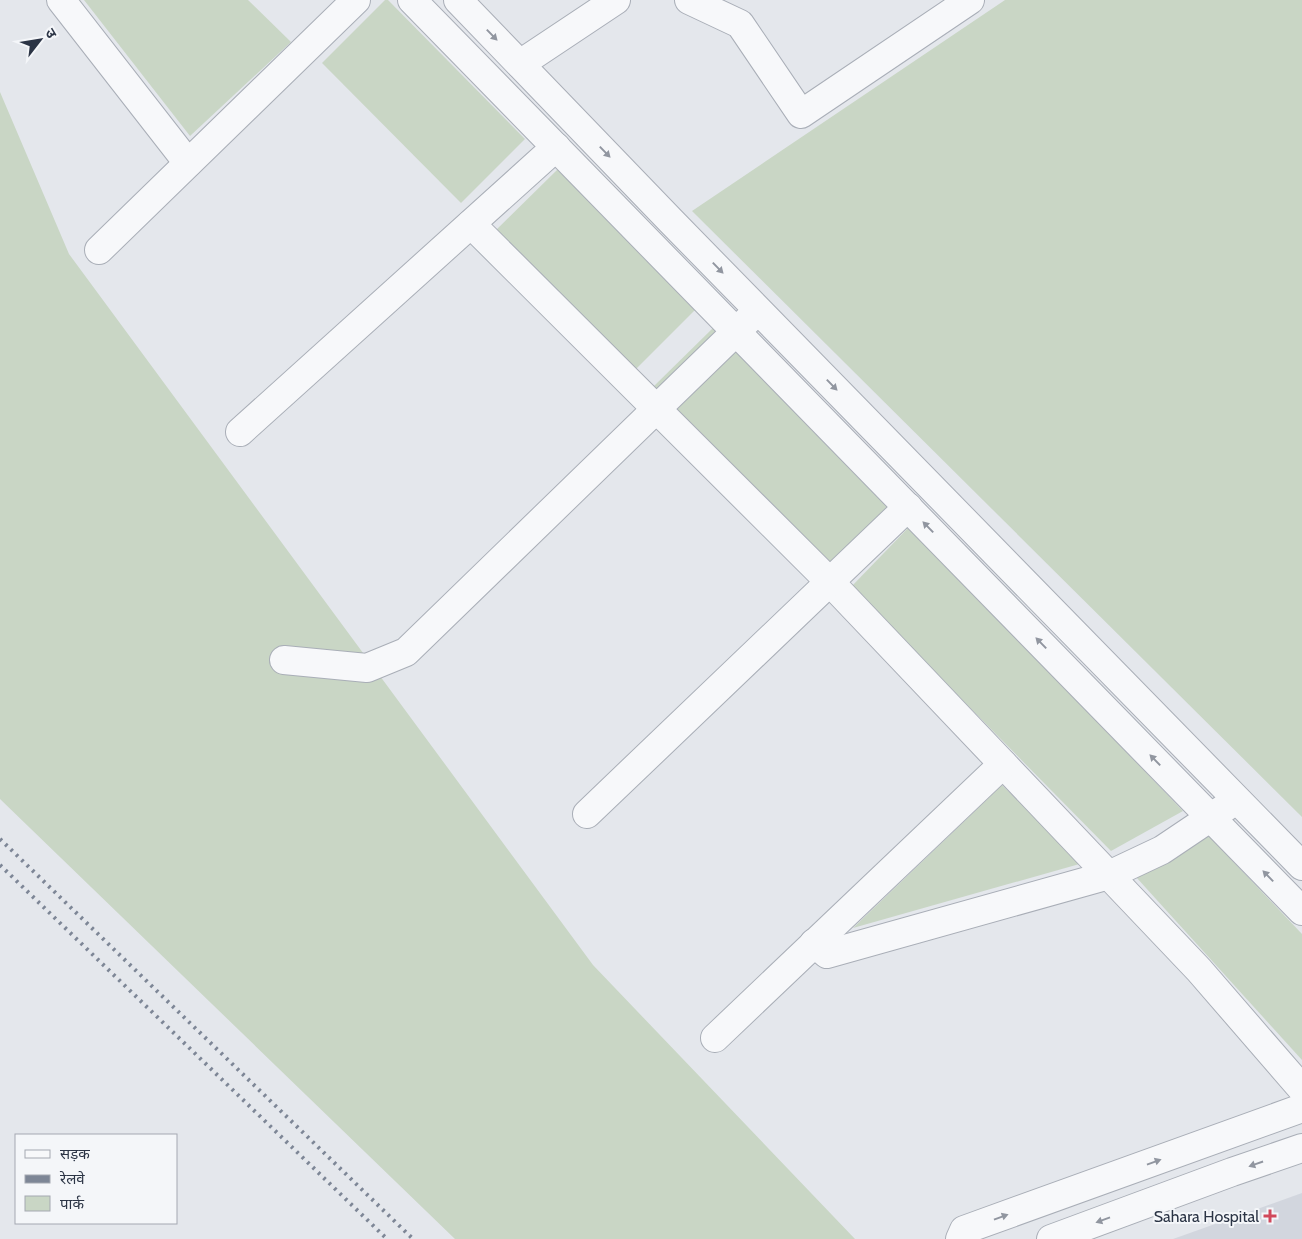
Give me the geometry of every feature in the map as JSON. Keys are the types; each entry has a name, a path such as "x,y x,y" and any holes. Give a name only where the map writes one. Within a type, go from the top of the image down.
{"street":[{"path":"60,0 188,163"},
{"path":"99,250 356,0"},
{"path":"412,0 1302,911"},
{"path":"458,0 758,310 1302,866"},
{"path":"520,64 616,0"},
{"path":"689,0 740,24 801,114 970,0"},
{"path":"240,432 556,146"},
{"path":"470,224 830,582 1199,970 1302,1089"},
{"path":"284,660 367,668 406,652 758,310"},
{"path":"587,814 908,507"},
{"path":"715,1038 1003,764"},
{"path":"814,943 827,954 1109,875 1162,850 1237,800"},
{"path":"960,1239 964,1230 1302,1108"},
{"path":"1051,1239 1302,1148"}],"shaded area":[{"name":"Sahara Hospital","path":"1302,1193 1302,1239 1173,1239"}],"green space":[{"path":"84,0 248,0 291,42 190,136"},
{"path":"385,0 388,0 525,139 461,203 322,63"},
{"path":"1005,0 1302,0 1302,817 692,211"},
{"path":"0,92 69,254 593,965 855,1239 455,1239 0,799"},
{"path":"558,169 696,309 635,370 493,233"},
{"path":"713,328 890,507 830,567 653,387"},
{"path":"910,526 1183,811 1111,851 851,587"},
{"path":"1002,785 1083,863 853,928"},
{"path":"1209,836 1302,934 1302,1060 1136,877"}],"railway":[{"path":"0,839 413,1239"},
{"path":"0,865 387,1239"}],"place":[{"name":"Sahara Hospital","path":"1270,1216"}]}
